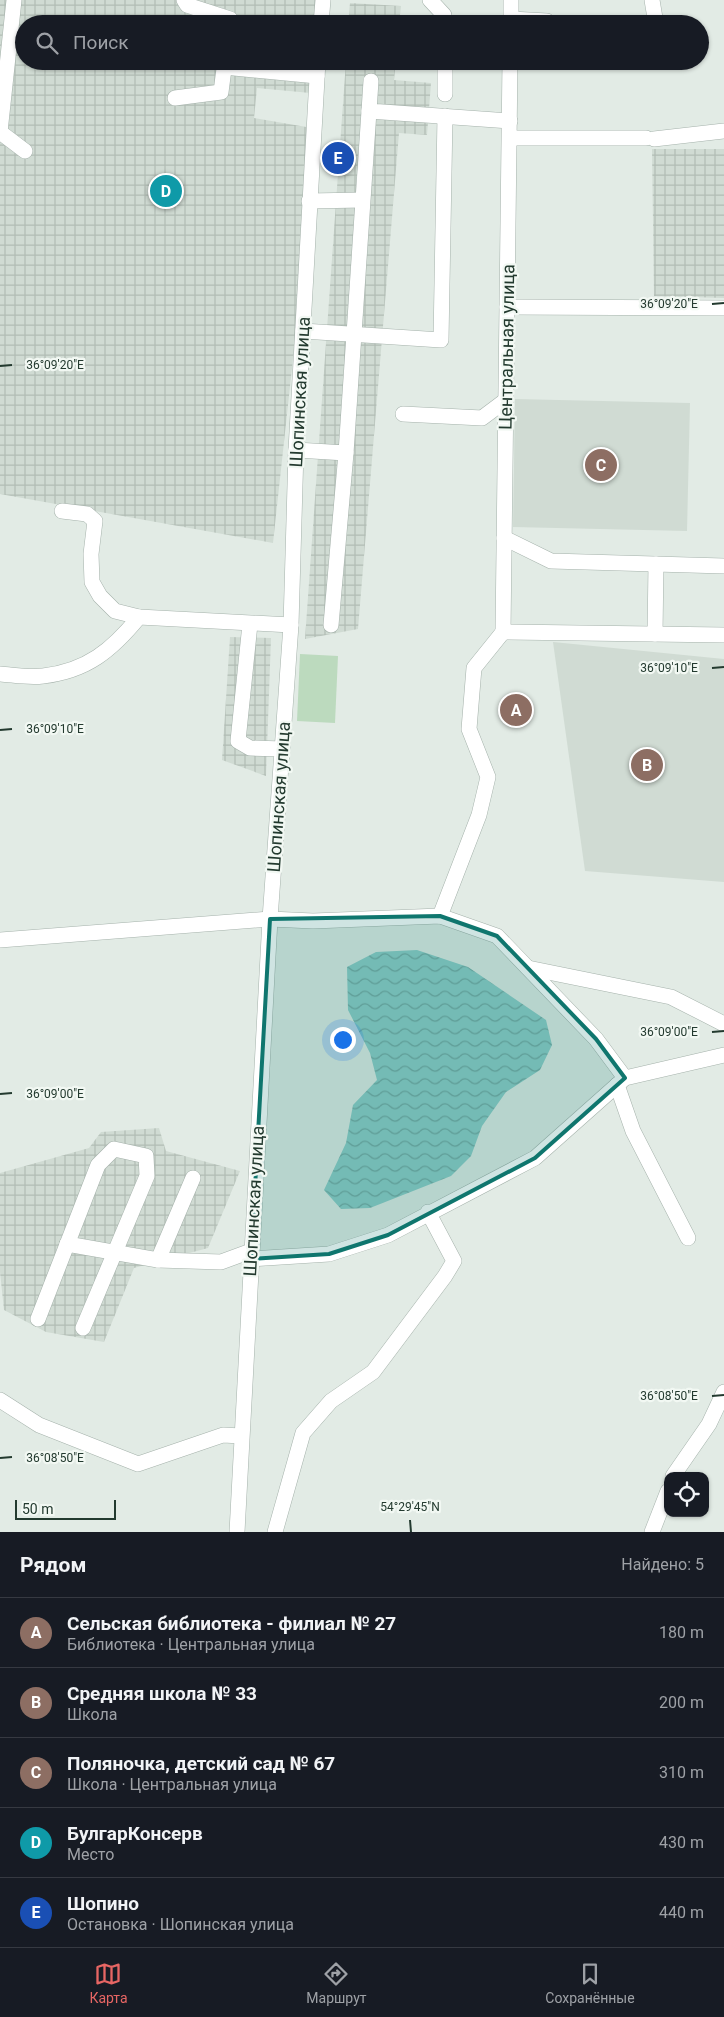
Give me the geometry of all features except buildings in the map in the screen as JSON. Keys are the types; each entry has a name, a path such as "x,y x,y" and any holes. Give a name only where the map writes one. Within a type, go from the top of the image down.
{"street":[{"path":"14,0 0,132 25,151"},
{"path":"184,0 187,5 218,15"},
{"path":"322,15 323,0"},
{"path":"430,0 444,15"},
{"path":"511,0 511,15"},
{"path":"652,0 654,15"},
{"path":"175,98 222,92 224,70"},
{"name":"Шопинская улица","path":"237,1532 270,919 290,625 296,450 317,70"},
{"path":"444,70 445,94"},
{"name":"Центральная улица","path":"503,632 510,70"},
{"path":"331,625 346,453 371,81"},
{"path":"369,111 510,121"},
{"path":"303,331 354,336 442,340 445,116"},
{"path":"510,138 650,138 724,132"},
{"path":"309,201 362,200"},
{"path":"507,307 724,308"},
{"path":"403,414 482,418 506,400"},
{"path":"296,450 346,453"},
{"path":"62,511 87,514 95,521 91,554 92,582 100,596 115,611 139,616 290,625"},
{"path":"504,538 551,561 724,566"},
{"path":"656,564 656,634"},
{"path":"0,674 42,677 83,667 118,643 139,616"},
{"path":"250,624 238,741 250,748 282,749"},
{"path":"440,916 479,814 488,777 469,729 474,668 503,632 724,635"},
{"path":"0,940 270,919 313,921 440,916 497,936 596,1039 621,1082 633,1130 688,1238"},
{"path":"528,968 671,997 724,1024"},
{"path":"68,1244 114,1254 158,1260 221,1262 251,1255 329,1254 388,1235 428,1212 535,1158 621,1082 724,1055"},
{"path":"38,1320 98,1164 114,1149 146,1156 146,1176 83,1328"},
{"path":"158,1260 193,1178"},
{"path":"275,1532 303,1433 331,1400 374,1372 454,1261 428,1212"},
{"path":"677,1472 709,1424 724,1392"},
{"path":"0,1400 38,1424 138,1464 223,1436 241,1436"},
{"path":"652,1532 664,1501"}],"highlighted area":[{"path":"440,916 497,936 596,1039 625,1078 535,1158 388,1235 329,1254 251,1259 270,919"}],"shaded area":[{"path":"0,0 325,0 324,15 15,15 15,70 322,70 321,94 257,88 254,118 318,129 273,543 0,494"},
{"path":"350,3 401,6 400,15 349,15"},
{"path":"345,70 395,70 394,80 431,83 427,135 399,133 358,629 305,639"},
{"path":"652,149 724,149 724,298 654,296"},
{"path":"515,399 690,403 687,531 513,527"},
{"path":"230,637 271,638 266,776 222,760"},
{"path":"553,642 724,659 724,882 585,871"},
{"path":"159,1128 166,1151 240,1171 208,1248 134,1268 104,1342 46,1332 4,1310 0,1272 0,1173 89,1148 101,1132"}],"green space":[{"path":"300,654 338,656 335,723 297,721"}],"water":[{"path":"417,950 468,967 546,1020 552,1045 540,1070 506,1092 482,1126 471,1156 451,1176 370,1208 341,1209 324,1190 346,1143 353,1105 377,1080 370,1053 348,1010 347,967 376,952"}],"place":[{"name":"Шопино","path":"338,158"},
{"name":"БулгарКонсерв","path":"166,191"},
{"name":"Поляночка, детский сад № 67","path":"601,465"},
{"name":"Сельская библиотека - филиал № 27","path":"516,710"},
{"name":"Средняя школа № 33","path":"647,765"}]}
